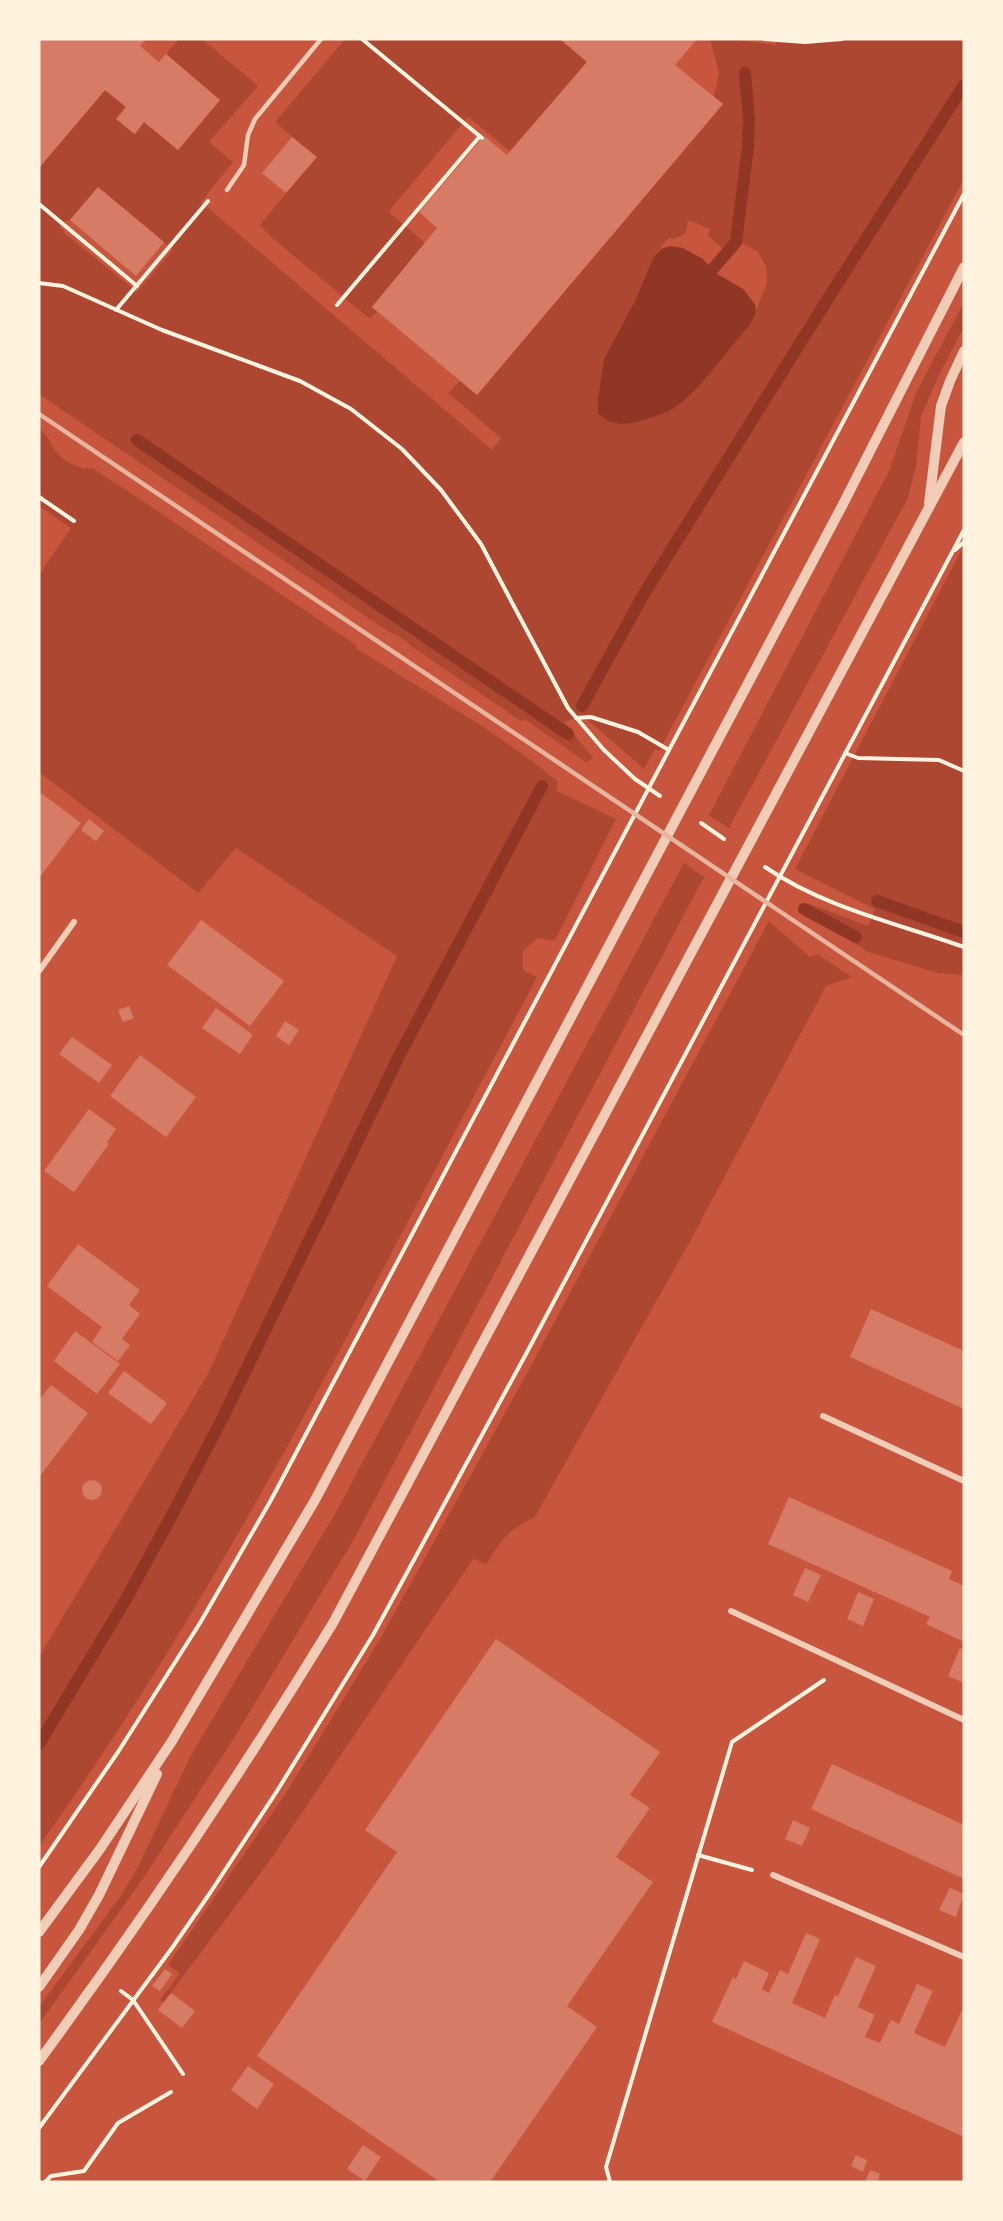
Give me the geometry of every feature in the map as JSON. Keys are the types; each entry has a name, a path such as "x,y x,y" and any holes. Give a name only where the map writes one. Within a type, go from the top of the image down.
{"street":[{"path":"39,1932 100,1849 172,1741 315,1500 661,851 841,508 964,267"},
{"path":"928,512 942,406 950,381 964,351"},
{"path":"39,2061 174,1872 226,1794 333,1623 964,442"},
{"path":"39,970 74,922"},
{"path":"823,1416 964,1481"},
{"path":"731,1611 964,1720"},
{"path":"39,1987 79,1930 99,1896 172,1741"},
{"path":"773,1875 964,1957"}],"lane":[{"path":"227,190 244,165 248,135 255,118 321,39"}],"path":[{"path":"337,305 481,137 362,39"},
{"path":"764,39 805,42 842,39"},
{"path":"116,310 210,198 227,190"},
{"path":"39,1868 118,1752 200,1623 271,1500 964,194"},
{"path":"39,204 136,286"},
{"path":"39,283 63,286 172,334 300,381 351,409 402,449 441,490 481,544 550,677 576,718 593,739 635,779 664,798"},
{"path":"39,497 74,521"},
{"path":"39,2128 178,1939 278,1791 373,1635 760,917 964,530"},
{"path":"952,552 964,542"},
{"path":"576,718 591,717 638,732 669,750"},
{"path":"845,753 858,758 939,760 964,771"},
{"path":"692,818 729,843"},
{"path":"758,862 797,888 830,902 964,947"},
{"path":"610,2182 606,2167 732,1742 847,1665"},
{"path":"698,1855 773,1875"},
{"path":"101,1975 133,2000 183,2074"},
{"path":"45,2182 51,2176 84,2171 118,2123 171,2092"}],"shaded area":[{"path":"179,39 202,39 258,86 209,142 233,162 201,202 492,450 501,438 448,393 460,381 477,395 723,104 714,97 719,73 710,39 731,39 776,45 776,39 964,39 964,179 659,751 655,749 644,769 583,716 564,722 593,758 586,762 526,720 521,721 405,640 383,628 39,394 39,168 105,90 126,107 117,119 134,134 144,122 178,150 220,100 166,54","holes":["98,187 173,250 137,292 63,232 64,230 59,226 70,220","688,221 710,229 708,236 721,247 730,249 736,242 758,252 766,266 767,283 750,325 684,400 598,413 604,359 635,301 653,258 668,238 674,239 686,233"]},
{"path":"345,39 560,39 587,62 510,151 468,117 390,210 390,213 425,243 372,307 377,311 370,319 271,237 260,225 316,157 275,122"},
{"path":"670,246 683,248 703,259 714,272 743,289 755,304 756,312 750,325 710,373 677,406 667,412 636,422 620,424 611,422 598,413 604,359 635,301 653,258 661,249"},
{"path":"964,302 964,327 921,416 916,467 907,500 729,828 709,815 889,471 917,391"},
{"path":"39,429 64,459 78,467 92,468 128,491 356,645 356,648 484,728 557,781 557,791 616,819 555,941 538,938 523,951 523,970 537,977 299,1425 175,1639 109,1744 39,1846 39,1657 208,1374 397,956 236,848 198,893 39,772 39,575 71,528 39,506"},
{"path":"964,545 964,975 938,973 868,952 803,909 807,903 868,926 875,909 795,869"},
{"path":"684,863 704,877 354,1539 234,1738 144,1877 39,2024 39,2007 123,1893 139,1865 191,1755 336,1512"},
{"path":"769,921 810,957 817,954 852,977 826,986 694,1234 535,1517 506,1536 487,1564 473,1559 266,1866 164,2002 160,2000 180,1973 168,1965 286,1793 379,1641 525,1377"}],"building":[{"path":"39,39 146,39 140,46 159,62 166,54 220,100 178,150 144,122 135,134 116,119 126,107 105,90 39,168"},
{"path":"560,39 697,39 675,65 723,104 477,395 372,307 437,228 419,212 484,136 507,155 587,62"},
{"path":"292,137 317,157 286,193 262,173"},
{"path":"98,187 164,242 136,276 70,220"},
{"path":"41,793 81,823 39,878 39,796"},
{"path":"89,819 104,831 96,841 81,830"},
{"path":"201,920 284,981 250,1026 167,965"},
{"path":"129,1006 134,1018 123,1022 118,1010"},
{"path":"216,1008 253,1035 240,1054 202,1028"},
{"path":"285,1021 299,1030 289,1045 276,1036"},
{"path":"72,1037 112,1065 99,1083 59,1054"},
{"path":"140,1055 196,1097 166,1137 110,1096"},
{"path":"89,1109 116,1129 107,1142 109,1144 74,1192 44,1171"},
{"path":"78,1244 140,1290 129,1305 140,1314 122,1339 130,1345 118,1361 92,1342 102,1327 47,1286"},
{"path":"871,1309 964,1351 964,1409 850,1357"},
{"path":"75,1331 120,1364 97,1394 54,1361"},
{"path":"124,1371 167,1403 151,1424 108,1393"},
{"path":"51,1385 88,1413 39,1477 39,1400"},
{"path":"92,1480 99,1483 102,1490 99,1497 92,1500 85,1497 82,1490 85,1483"},
{"path":"789,1497 952,1571 949,1579 964,1586 964,1642 926,1624 930,1617 768,1544"},
{"path":"805,1568 821,1575 808,1602 793,1595"},
{"path":"858,1592 874,1599 863,1626 847,1619"},
{"path":"496,1639 660,1752 630,1795 650,1808 616,1857 653,1882 567,2006 597,2027 490,2182 440,2182 257,2056 397,1852 365,1830"},
{"path":"960,1648 964,1650 964,1683 948,1676"},
{"path":"832,1764 964,1825 964,1879 811,1809"},
{"path":"793,1820 810,1828 802,1846 785,1839"},
{"path":"950,1888 964,1894 956,1917 939,1910"},
{"path":"806,1933 820,1939 792,2003 825,2018 856,1957 876,1966 858,2007 875,2015 865,2037 880,2043 891,2020 899,2024 917,1984 933,1991 914,2033 945,2047 964,2006 964,2137 712,2022 733,1977 736,1979 744,1961 769,1973 762,1989 769,1993 780,1970 788,1974"},
{"path":"165,1969 172,1974 160,1991 152,1986"},
{"path":"171,1993 195,2011 182,2028 158,2010"},
{"path":"248,2066 274,2084 257,2109 231,2090"},
{"path":"363,2145 381,2157 365,2181 347,2169"},
{"path":"856,2155 867,2160 863,2172 851,2166"},
{"path":"870,2170 880,2174 877,2182 865,2182"}],"waterway":[{"path":"712,270 736,242 748,147 749,119 745,73"},
{"path":"582,706 645,592 964,85"},
{"path":"137,440 568,734"},
{"path":"39,1744 125,1601 172,1515 221,1421 399,1056 542,786"},
{"path":"877,901 964,932"},
{"path":"804,909 856,937"}],"railway":[{"path":"39,414 964,1035"}]}
